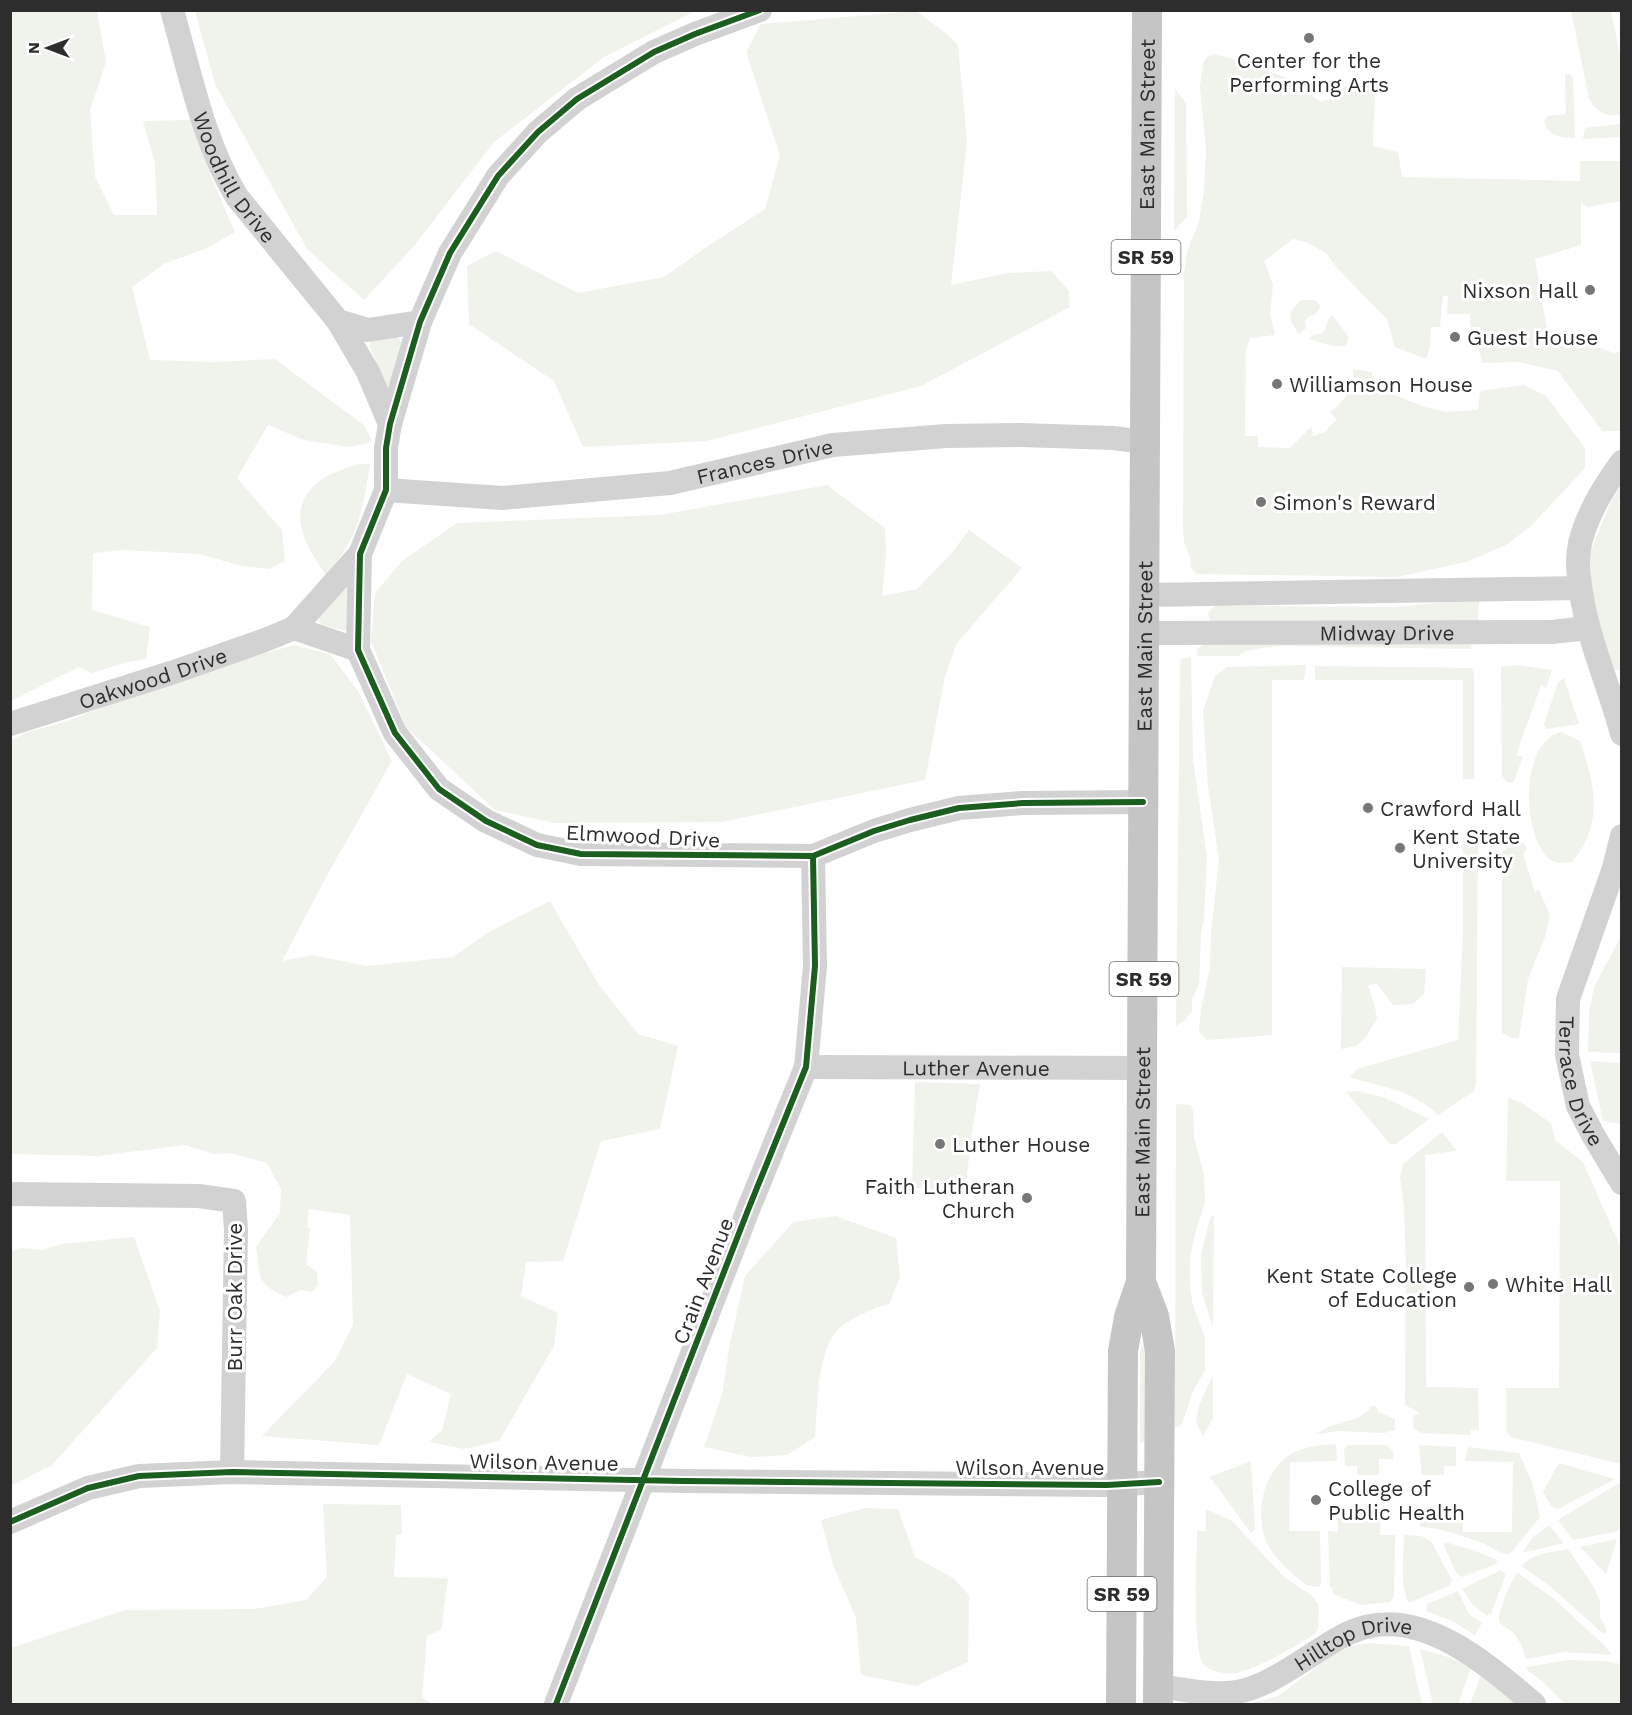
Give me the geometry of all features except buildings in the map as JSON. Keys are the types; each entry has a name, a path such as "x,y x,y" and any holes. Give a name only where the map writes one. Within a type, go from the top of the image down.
{"main road":[{"name":"East Main Street","path":"1148,10 1142,1282 1154,1316 1160,1351 1158,1695"},
{"name":"East Main Street","path":"1121,1704 1123,1351 1129,1317 1142,1282"}],"street":[{"name":"Woodhill Drive","path":"172,10 203,118 224,177 237,197 338,321 368,372 390,424"},
{"path":"387,490 385,458 390,424 420,322 450,253 498,176 538,132 577,99 654,52 760,10"},
{"path":"338,321 368,330 420,322"},
{"name":"Frances Drive","path":"387,490 502,498 670,483 832,445 946,436 1021,435 1113,438 1145,442"},
{"path":"1622,462 1610,478 1592,513 1580,543 1577,570 1588,628 1622,734"},
{"name":"Elmwood Drive","path":"387,490 360,554 358,650 395,734 439,789 486,821 537,845 580,854 813,856 910,819 959,808 1023,803 1143,802"},
{"name":"Oakwood Drive","path":"10,724 194,665 294,628 360,554"},
{"name":"Midway Drive","path":"1144,595 1581,588"},
{"path":"294,628 358,650"},
{"name":"Midway Drive","path":"1144,633 1551,632 1588,628"},
{"name":"Terrace Drive","path":"1622,837 1614,868 1568,999 1567,1061 1578,1106 1622,1183"},
{"name":"Crain Avenue","path":"556,1704 806,1067 815,966 813,856"},
{"name":"Luther Avenue","path":"806,1067 1143,1068"},
{"name":"Burr Oak Drive","path":"10,1194 200,1196 234,1201 236,1230 232,1472"},
{"name":"Wilson Avenue","path":"10,1522 88,1488 139,1476 232,1472 644,1480 1122,1484 1159,1482"},
{"name":"Hilltop Drive","path":"1158,1695 1237,1692 1251,1688 1292,1667 1342,1636 1368,1626 1394,1624 1426,1632 1480,1659 1534,1704"}],"shaded area":[{"path":"195,10 695,11 604,57 494,142 414,246 364,300 307,249 215,84"},
{"path":"11,11 97,11 106,62 90,110 95,177 114,215 157,215 155,163 143,121 191,120 212,179 235,232 207,248 164,264 132,287 150,360 213,362 275,359 365,426 372,442 349,447 304,440 268,425 237,478 282,530 285,561 269,569 242,566 199,554 124,550 93,553 92,610 150,627 146,659 92,673 79,667 11,701"},
{"path":"916,11 958,45 967,142 951,285 1008,273 1051,271 1069,291 1070,307 921,386 707,441 583,447 554,381 469,324 467,266 496,251 578,293 664,277 765,209 780,155 746,52 761,24"},
{"path":"1571,11 1611,11 1621,60 1621,115 1602,113 1589,98"},
{"path":"1214,54 1248,63 1290,79 1321,102 1335,97 1351,80 1372,81 1375,96 1373,146 1398,152 1402,177 1580,181 1580,161 1621,161 1621,201 1588,207 1581,203 1581,245 1535,259 1547,330 1614,353 1621,351 1622,429 1619,431 1602,431 1558,371 1519,362 1482,363 1479,348 1480,327 1470,327 1470,314 1447,314 1448,296 1443,296 1440,327 1431,327 1430,347 1426,359 1395,347 1387,319 1336,267 1326,253 1308,243 1293,239 1264,261 1273,284 1270,314 1275,335 1250,338 1246,350 1245,436 1258,436 1258,447 1290,448 1311,427 1313,436 1325,432 1337,419 1330,413 1351,388 1353,369 1372,372 1373,386 1422,406 1446,412 1478,410 1480,391 1524,385 1546,396 1585,448 1585,468 1531,526 1506,545 1466,562 1397,577 1197,574 1190,567 1191,560 1184,542 1183,528 1184,274 1187,252 1199,222 1204,191 1206,149 1200,87 1203,63 1206,58"},
{"path":"1565,74 1570,74 1573,78 1575,138 1552,133 1544,121 1548,116 1566,114"},
{"path":"1175,89 1186,103 1187,217 1174,231"},
{"path":"1621,124 1621,137 1583,139 1585,128"},
{"path":"1301,300 1315,300 1321,306 1315,315 1309,316 1305,321 1306,328 1299,334 1291,322 1290,312"},
{"path":"1332,315 1349,337 1345,346 1332,346 1309,339 1313,335 1323,333"},
{"path":"397,335 402,344 388,388 384,388 369,346 373,338 390,339"},
{"path":"358,464 370,464 361,510 345,549 326,575 310,550 301,525 300,513 311,489 324,478"},
{"path":"827,485 885,528 886,554 882,596 917,589 951,554 969,530 1022,568 957,643 945,676 925,780 722,822 555,823 495,810 406,727 371,641 375,593 402,561 457,523 660,515"},
{"path":"1621,485 1621,499 1618,504 1622,505 1621,670 1614,670 1591,607 1590,552 1611,502"},
{"path":"347,585 351,588 347,631 322,625 319,621 321,612"},
{"path":"1479,601 1478,621 1211,622 1208,615 1215,606 1393,607"},
{"path":"1472,638 1471,649 1283,646 1246,651 1238,656 1198,656 1197,649 1208,642"},
{"path":"294,645 330,654 358,691 392,761 325,879 282,961 312,955 366,966 453,957 489,932 550,901 599,985 638,1034 678,1046 660,1129 601,1141 563,1261 526,1262 521,1296 558,1313 554,1346 499,1441 464,1449 429,1442 442,1430 451,1394 407,1374 379,1445 262,1436 335,1361 353,1325 350,1215 309,1209 307,1227 310,1228 306,1264 317,1272 318,1285 312,1292 301,1290 286,1297 269,1287 261,1278 256,1247 280,1213 281,1189 267,1163 230,1153 214,1154 185,1145 98,1156 11,1154 11,740 187,675"},
{"path":"1191,657 1193,759 1207,857 1199,984 1192,1000 1192,1011 1184,1021 1176,1026 1180,670 1181,659"},
{"path":"1306,665 1304,680 1272,680 1272,1035 1207,1040 1199,1032 1201,1009 1210,968 1211,933 1219,860 1208,786 1203,711 1215,676 1227,667"},
{"path":"1518,665 1552,670 1546,688 1541,685 1516,755 1523,757 1513,783 1507,782 1502,776 1501,667"},
{"path":"1315,666 1472,668 1474,673 1474,779 1463,779 1463,680 1315,680"},
{"path":"1564,678 1579,724 1546,729 1544,724 1558,683"},
{"path":"1561,732 1580,741 1590,773 1594,804 1593,819 1582,848 1572,862 1563,863 1549,859 1540,847 1530,811 1529,790 1532,770 1538,753 1547,740"},
{"path":"1463,837 1478,839 1476,1083 1474,1091 1438,1115 1428,1106 1407,1094 1350,1077 1357,1069 1458,1040 1463,934"},
{"path":"1518,840 1524,843 1527,849 1523,854 1535,892 1539,890 1550,915 1545,937 1528,979 1519,1038 1512,1038 1502,1033 1502,852"},
{"path":"1621,936 1621,1053 1588,1052 1589,1013 1594,987"},
{"path":"1342,967 1426,969 1424,994 1413,1004 1393,1005 1376,983 1368,986 1377,1018 1366,1037 1356,1046 1341,1049"},
{"path":"1590,1061 1621,1063 1621,1124 1603,1121"},
{"path":"915,1082 980,1084 965,1194 912,1187"},
{"path":"1357,1091 1383,1097 1429,1119 1396,1144 1391,1145 1346,1092"},
{"path":"1508,1098 1522,1103 1551,1123 1556,1141 1583,1162 1621,1248 1621,1464 1511,1437 1506,1431 1506,1388 1559,1388 1560,1181 1506,1181"},
{"path":"1176,1104 1190,1105 1193,1110 1194,1137 1204,1175 1205,1202 1190,1257 1190,1287 1193,1306 1205,1338 1205,1370 1193,1391 1182,1424 1175,1428"},
{"path":"1442,1132 1457,1151 1425,1155 1426,1387 1478,1388 1479,1430 1471,1430 1471,1435 1422,1433 1413,1428 1414,1415 1420,1413 1405,1405 1406,1262 1404,1208 1400,1177 1403,1164"},
{"path":"1214,1215 1213,1328 1202,1292 1201,1254 1210,1218"},
{"path":"836,1216 896,1238 900,1278 889,1304 868,1311 846,1323 829,1343 821,1368 815,1437 787,1455 751,1457 704,1447 722,1395 729,1348 745,1276 793,1222"},
{"path":"134,1237 160,1311 157,1348 52,1465 11,1486 11,1251 21,1248 42,1250 62,1244"},
{"path":"1143,1345 1148,1348 1147,1444 1143,1442 1140,1444 1140,1349"},
{"path":"1213,1374 1213,1418 1203,1436 1196,1422 1199,1406"},
{"path":"1372,1406 1377,1407 1377,1411 1395,1419 1395,1430 1384,1433 1339,1431 1316,1434 1330,1426 1359,1417"},
{"path":"1336,1444 1337,1461 1290,1462 1289,1531 1320,1531 1321,1583 1320,1586 1313,1587 1296,1577 1280,1562 1268,1545 1261,1520 1264,1493 1268,1480 1284,1459 1305,1448"},
{"path":"1348,1445 1387,1445 1393,1451 1393,1459 1379,1459 1379,1475 1357,1475 1357,1466 1345,1466 1344,1449"},
{"path":"1419,1445 1456,1447 1456,1466 1444,1466 1444,1475 1422,1475"},
{"path":"1468,1447 1519,1453 1532,1482 1540,1517 1510,1554 1502,1553 1480,1542 1450,1532 1420,1527 1420,1519 1463,1519 1463,1532 1512,1532 1513,1462 1465,1461"},
{"path":"1251,1461 1255,1530 1251,1533 1210,1477"},
{"path":"1559,1463 1615,1479 1558,1509 1551,1506 1543,1492"},
{"path":"1619,1483 1621,1484 1622,1512 1619,1531 1573,1540 1558,1520"},
{"path":"323,1504 401,1505 402,1534 396,1535 394,1577 448,1578 441,1630 427,1636 422,1697 432,1704 11,1704 11,1648 125,1610 254,1609 306,1600 327,1577"},
{"path":"865,1508 898,1509 915,1557 953,1578 969,1595 968,1662 916,1686 861,1675 856,1618 833,1565 821,1520"},
{"path":"1206,1509 1232,1521 1284,1577 1311,1595 1319,1605 1318,1629 1315,1634 1267,1661 1233,1674 1214,1671 1206,1667 1200,1655 1197,1640 1197,1531 1206,1531"},
{"path":"1338,1518 1380,1519 1380,1535 1395,1535 1394,1596 1390,1602 1361,1605 1335,1595 1330,1586 1328,1531 1338,1532"},
{"path":"1549,1525 1564,1543 1522,1553 1533,1537"},
{"path":"1404,1535 1421,1536 1431,1541 1452,1580 1450,1585 1409,1603 1403,1578"},
{"path":"1617,1539 1606,1574 1580,1547"},
{"path":"1445,1542 1497,1560 1496,1564 1462,1577 1456,1573 1444,1545"},
{"path":"1568,1549 1592,1584 1600,1601 1600,1617 1607,1630 1606,1634 1551,1587 1522,1566 1531,1558"},
{"path":"1501,1570 1506,1574 1491,1614 1487,1616 1473,1605 1462,1589"},
{"path":"1518,1573 1554,1599 1607,1648 1611,1655 1565,1652 1526,1659 1516,1636 1499,1621 1500,1611 1512,1581"},
{"path":"1458,1591 1469,1614 1482,1623 1475,1635 1452,1621 1426,1611 1427,1604"},
{"path":"1369,1643 1409,1646 1422,1704 1249,1704 1278,1696 1336,1653 1350,1646"},
{"path":"1420,1649 1448,1657 1471,1668 1458,1704 1433,1704"},
{"path":"1569,1660 1621,1664 1621,1704 1565,1704 1526,1669"},
{"path":"1481,1675 1518,1704 1470,1704"}],"cycle path":[{"path":"760,10 654,52 577,99 538,132 498,176 450,253 420,322 390,424 386,448 386,490 360,554 358,650 395,733 439,789 486,821 537,845 581,854 813,856 874,831 959,808 1023,803 1143,802"},
{"path":"556,1704 806,1067 815,966 813,856"},
{"path":"10,1522 88,1488 139,1476 232,1472 683,1481 1107,1485 1159,1482"}],"place":[{"name":"Center for the Performing Arts","path":"1309,38"},
{"name":"Nixson Hall","path":"1590,290"},
{"name":"Guest House","path":"1455,337"},
{"name":"Williamson House","path":"1277,384"},
{"name":"Simon's Reward","path":"1261,502"},
{"name":"Crawford Hall","path":"1368,808"},
{"name":"Kent State University","path":"1400,848"},
{"name":"Luther House","path":"940,1144"},
{"name":"Faith Lutheran Church","path":"1027,1198"},
{"name":"White Hall","path":"1493,1284"},
{"name":"Kent State College of Education","path":"1469,1287"},
{"name":"College of Public Health","path":"1316,1500"}]}
